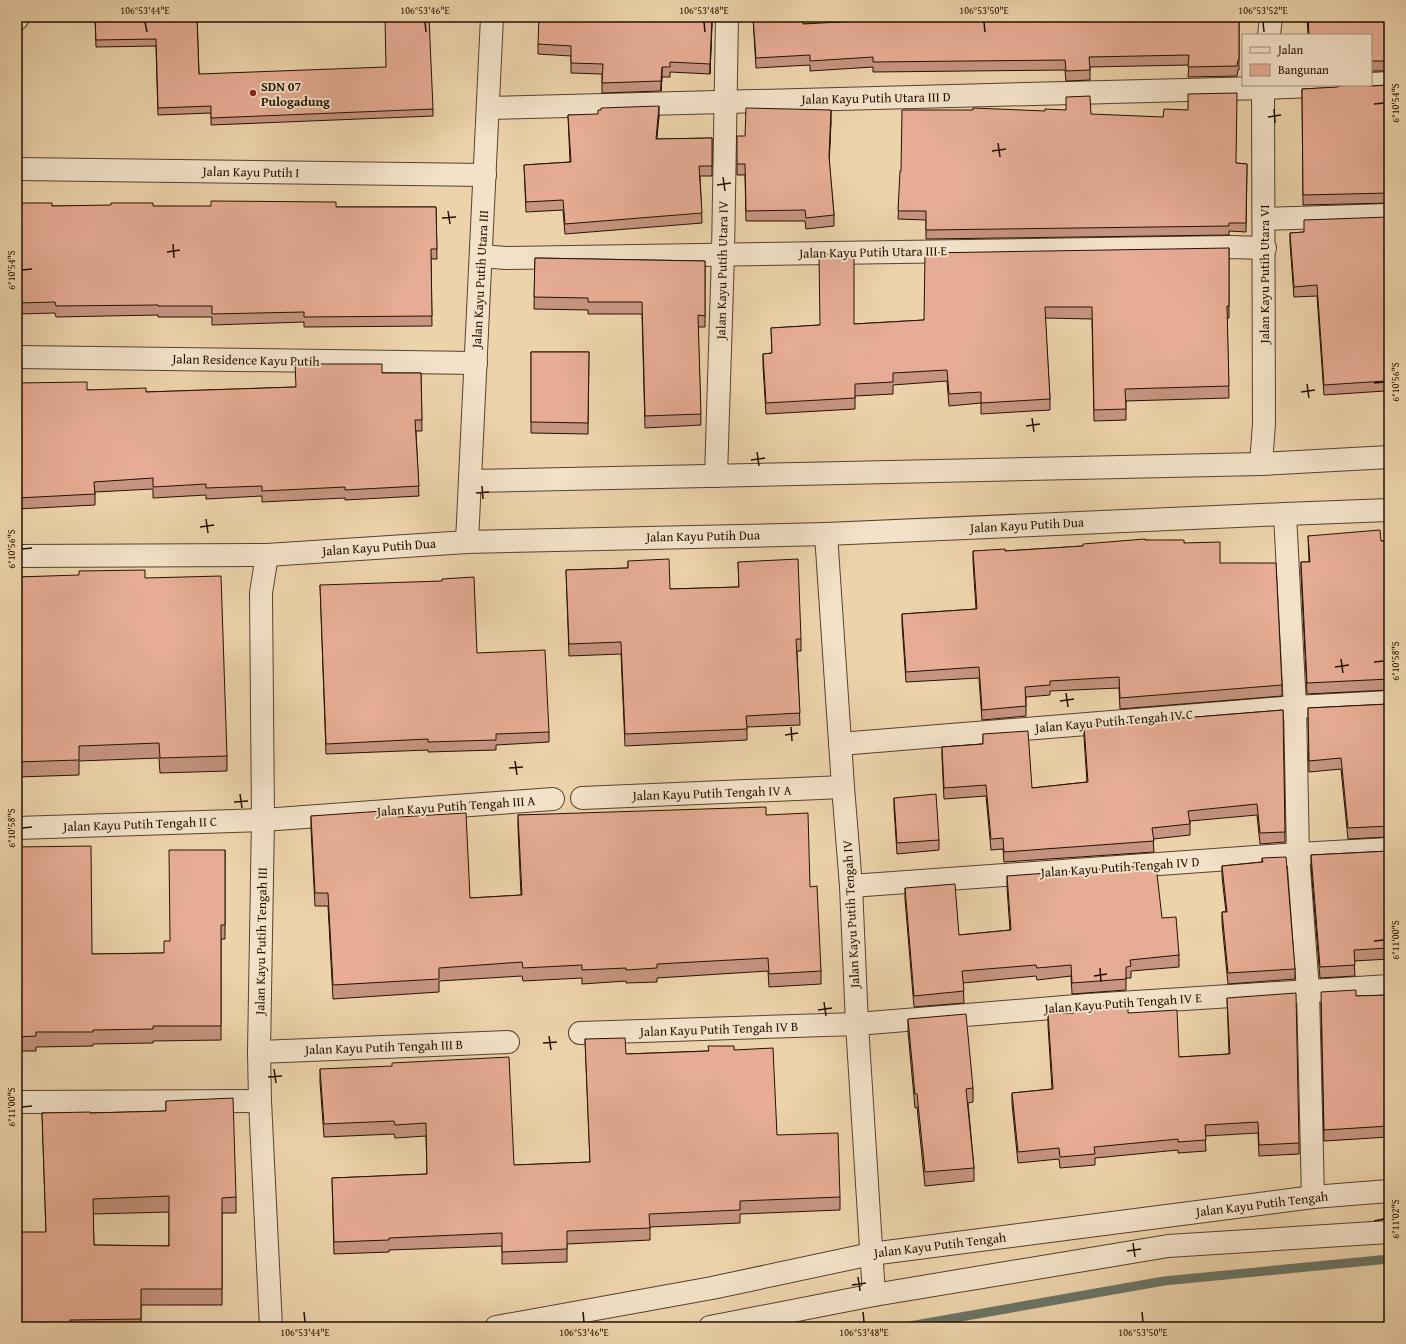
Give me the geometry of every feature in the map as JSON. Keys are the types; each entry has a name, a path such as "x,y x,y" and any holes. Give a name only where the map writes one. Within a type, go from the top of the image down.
{"street":[{"name":"Jalan Kayu Putih Utara III","path":"467,542 492,17"},
{"name":"Jalan Kayu Putih Utara IV","path":"716,476 723,254 727,17"},
{"path":"1269,34 1271,17"},
{"path":"1372,84 1389,83"},
{"name":"Jalan Kayu Putih Utara III D","path":"488,108 1263,86"},
{"name":"Jalan Kayu Putih Utara VI","path":"1261,464 1264,424 1265,248 1263,86"},
{"name":"Jalan Kayu Putih I","path":"17,168 485,175"},
{"path":"1265,219 1389,215"},
{"name":"Jalan Kayu Putih Utara III E","path":"480,256 506,258 1231,247 1265,248"},
{"name":"Jalan Residence Kayu Putih","path":"17,357 476,363"},
{"path":"470,481 1261,464 1389,457"},
{"name":"Jalan Kayu Putih Dua","path":"17,556 267,555 467,542 826,534 1389,510"},
{"path":"1285,514 1295,707 1298,854 1308,991 1313,1197"},
{"name":"Jalan Kayu Putih Tengah IV","path":"826,534 842,787 851,886 856,1024 874,1295"},
{"name":"Jalan Kayu Putih Tengah III","path":"267,555 261,593 263,820 259,1052 271,1327"},
{"name":"Jalan Kayu Putih Tengah IV C","path":"840,744 1295,707 1389,702"},
{"name":"Jalan Kayu Putih Tengah IV A","path":"582,798 842,787"},
{"name":"Jalan Kayu Putih Tengah III A","path":"263,820 553,799"},
{"name":"Jalan Kayu Putih Tengah II C","path":"17,828 263,820"},
{"name":"Jalan Kayu Putih Tengah IV D","path":"851,886 1298,854 1389,849"},
{"name":"Jalan Kayu Putih Tengah IV E","path":"856,1024 1088,1005 1389,986"},
{"name":"Jalan Kayu Putih Tengah IV B","path":"580,1033 856,1024"},
{"name":"Jalan Kayu Putih Tengah III B","path":"259,1052 508,1042"},
{"path":"17,1102 260,1101"},
{"name":"Jalan Kayu Putih Tengah","path":"496,1327 712,1288 871,1254 1313,1197 1389,1191"},
{"path":"710,1327 766,1322 874,1295 1168,1246 1389,1232"}],"building":[{"path":"95,17 197,17 199,74 386,67 385,17 429,17 433,109 211,118 211,106 158,108 156,39 96,40"},
{"path":"539,17 712,17 710,64 670,62 670,67 662,67 661,81 602,83 603,64 571,63 571,46 538,44"},
{"path":"753,17 803,17 803,24 876,20 876,17 1235,17 1235,21 1239,21 1239,60 1237,66 1188,67 1189,55 1089,57 1090,70 1066,71 1065,60 873,62 873,57 810,61 810,55 756,58"},
{"path":"1308,17 1389,17 1389,61 1372,61 1372,34 1309,34"},
{"path":"1389,85 1389,193 1303,195 1302,89"},
{"path":"1237,93 1236,163 1247,164 1246,223 1229,223 1229,226 926,230 926,211 898,211 901,171 902,110 973,110 973,108 1045,111 1045,109 1066,110 1066,97 1090,96 1091,114 1163,117 1164,109 1188,110 1188,94"},
{"path":"659,106 656,139 712,138 712,166 699,166 702,213 565,224 563,200 526,202 524,165 571,162 568,115 598,114 598,110 601,110 601,108"},
{"path":"746,108 831,110 829,156 834,215 806,218 805,210 746,211 745,164 737,164 737,136 745,136"},
{"path":"211,201 336,202 336,207 436,207 437,249 431,249 432,316 304,317 304,312 212,314 212,306 56,306 55,302 17,303 17,203 52,203 52,206 111,205 111,203 153,203 153,206 211,206"},
{"path":"1389,217 1389,377 1384,377 1385,381 1324,385 1317,285 1294,287 1290,233 1304,232 1304,220"},
{"path":"1229,248 1229,306 1227,306 1229,386 1125,389 1126,409 1094,410 1092,307 1045,307 1050,399 981,403 981,392 949,394 947,370 893,373 893,382 855,384 855,398 766,403 763,354 772,353 771,328 820,325 819,254 854,254 854,324 924,320 925,253"},
{"path":"535,258 705,261 705,316 698,315 701,414 645,416 642,302 588,302 588,298 534,297"},
{"path":"531,352 589,352 588,423 531,422"},
{"path":"295,364 382,364 382,373 421,373 422,420 415,420 419,486 345,490 345,487 262,491 262,486 206,488 206,484 153,487 153,478 94,482 95,494 17,498 17,383 87,382 87,390 146,388 146,392 296,387"},
{"path":"1380,530 1381,541 1389,541 1389,679 1307,683 1301,562 1310,562 1308,536"},
{"path":"1145,539 1184,540 1184,543 1220,542 1220,563 1276,563 1282,685 1120,698 1119,677 1050,681 1050,685 1025,687 1026,706 982,710 979,667 906,672 902,614 977,609 973,551 1005,549 1005,551 1083,546 1083,544"},
{"path":"669,559 670,589 739,587 738,562 798,559 801,639 796,639 800,713 746,716 747,729 625,734 621,642 569,644 566,570 628,568 628,561"},
{"path":"145,570 145,578 221,576 227,756 160,758 159,743 79,746 79,760 17,762 17,577 79,575 79,571"},
{"path":"474,577 477,653 545,650 549,732 496,734 496,740 428,742 428,739 326,744 320,585 442,581 442,579"},
{"path":"1389,704 1389,826 1348,828 1341,758 1309,761 1308,708"},
{"path":"1283,710 1285,832 1260,833 1257,804 1188,811 1190,824 1152,828 1154,841 1004,852 1003,838 991,839 986,785 944,788 942,747 983,744 983,734 1028,731 1032,788 1088,782 1084,726"},
{"path":"936,794 939,840 897,843 894,798"},
{"path":"766,807 766,815 808,813 810,887 817,886 821,971 769,974 768,958 657,964 657,968 626,970 626,968 582,970 582,965 523,968 522,962 439,968 439,979 333,985 328,893 315,893 311,816 397,810 398,817 466,813 470,898 522,895 518,815"},
{"path":"91,846 92,954 164,953 164,941 170,941 169,850 225,850 225,925 221,925 221,1026 153,1026 153,1029 93,1030 93,1032 36,1032 36,1036 17,1037 17,847"},
{"path":"1389,851 1389,948 1354,950 1355,965 1320,967 1311,855"},
{"path":"1286,857 1295,969 1228,973 1222,912 1227,912 1222,866 1263,862 1262,858"},
{"path":"1156,865 1162,918 1176,917 1179,955 1130,960 1131,966 1126,967 1126,979 1072,983 1071,965 1037,968 1036,965 962,971 964,991 914,996 905,888 955,884 959,935 1011,930 1007,876"},
{"path":"1356,990 1356,996 1389,995 1389,1126 1324,1130 1321,992"},
{"path":"1296,993 1299,1143 1259,1145 1258,1122 1205,1125 1206,1140 1178,1142 1178,1139 1094,1147 1095,1154 1060,1157 1059,1148 1018,1152 1012,1093 1053,1089 1048,1014 1074,1013 1074,1008 1128,1004 1128,1013 1177,1010 1179,1057 1230,1054 1227,998"},
{"path":"966,1014 973,1088 966,1089 974,1168 925,1172 917,1094 915,1094 908,1019"},
{"path":"625,1038 626,1054 709,1051 708,1046 734,1046 734,1050 773,1048 777,1135 838,1133 840,1197 740,1201 740,1210 649,1214 650,1228 567,1231 567,1249 502,1252 502,1233 334,1242 332,1178 427,1174 426,1123 395,1125 394,1121 324,1124 320,1069 392,1066 392,1063 509,1057 514,1165 590,1162 585,1039"},
{"path":"233,1098 236,1197 222,1198 222,1289 141,1289 141,1319 70,1320 70,1327 17,1327 17,1232 46,1232 42,1113 166,1111 166,1101","holes":["169,1196 169,1246 94,1245 93,1199"]}],"waterway":[{"path":"904,1327 1164,1281 1389,1259"}],"place":[{"name":"SDN 07 Pulogadung","path":"253,93"}]}
